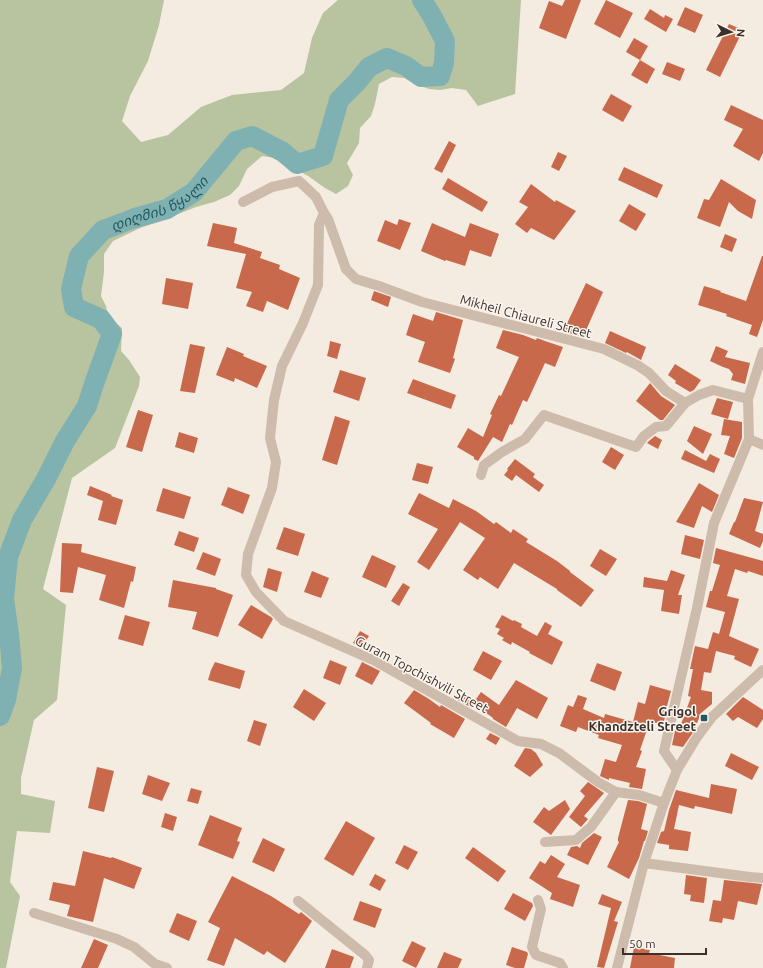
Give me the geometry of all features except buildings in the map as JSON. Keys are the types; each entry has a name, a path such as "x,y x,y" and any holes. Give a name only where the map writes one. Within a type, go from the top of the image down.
{"street":[{"path":"242,202 272,187 299,181 316,197 324,213"},
{"name":"Mikheil Chiaureli Street","path":"324,213 328,219 346,269 356,279 422,302 604,349 637,365 649,373 666,391 685,403"},
{"name":"Guram Topchishvili Street","path":"324,213 319,226 318,285 303,323 282,366 274,400 270,438 276,462 272,488 248,554 246,575 256,592 284,621 373,660 518,741 541,744 559,753 598,782 616,792 639,795 664,803"},
{"path":"678,770 664,751 697,608 714,523 749,439 748,399 763,352"},
{"path":"481,475 484,465 502,452 525,439 544,415 636,447 644,436 656,427 666,426 685,403 699,394 713,390 748,399"},
{"path":"749,439 763,445"},
{"path":"617,968 644,863 664,803 678,770 697,737 712,717 763,670"},
{"path":"545,842 576,840 591,827 616,792"},
{"path":"644,863 763,878"},
{"path":"538,900 541,910 532,947 536,955 560,963 564,968"},
{"path":"298,902 365,955 369,960 367,968"},
{"path":"34,913 117,938 134,947 155,964 167,968"}],"green space":[{"path":"0,0 164,0 159,25 148,61 130,96 122,121 141,142 168,135 201,107 232,95 281,90 304,73 312,38 323,13 338,0 521,0 515,94 478,106 466,90 452,88 440,90 429,89 404,78 392,77 379,84 371,116 360,128 359,143 347,163 353,175 348,186 336,194 308,176 275,158 262,156 247,169 239,186 230,195 140,228 113,241 104,254 104,272 101,296 106,306 108,316 122,328 121,351 140,377 139,386 115,448 72,478 43,589 66,605 57,700 34,720 21,778 21,794 55,801 50,833 17,831 10,882 20,896 6,968 0,968"}],"waterway":[{"name":"დიღმის წყალი","path":"0,716 6,700 12,668 4,599 8,557 22,520 46,479 65,441 87,406 112,334 101,319 74,307 71,289 79,256 103,230 135,218 167,209 194,192 236,141 252,136 283,152 297,164 323,156 339,100 357,82 369,67 387,58 406,66 421,77 440,76 444,63 445,41 422,0"}],"place":[{"name":"Grigol Khandzteli Street","path":"704,718"}]}
